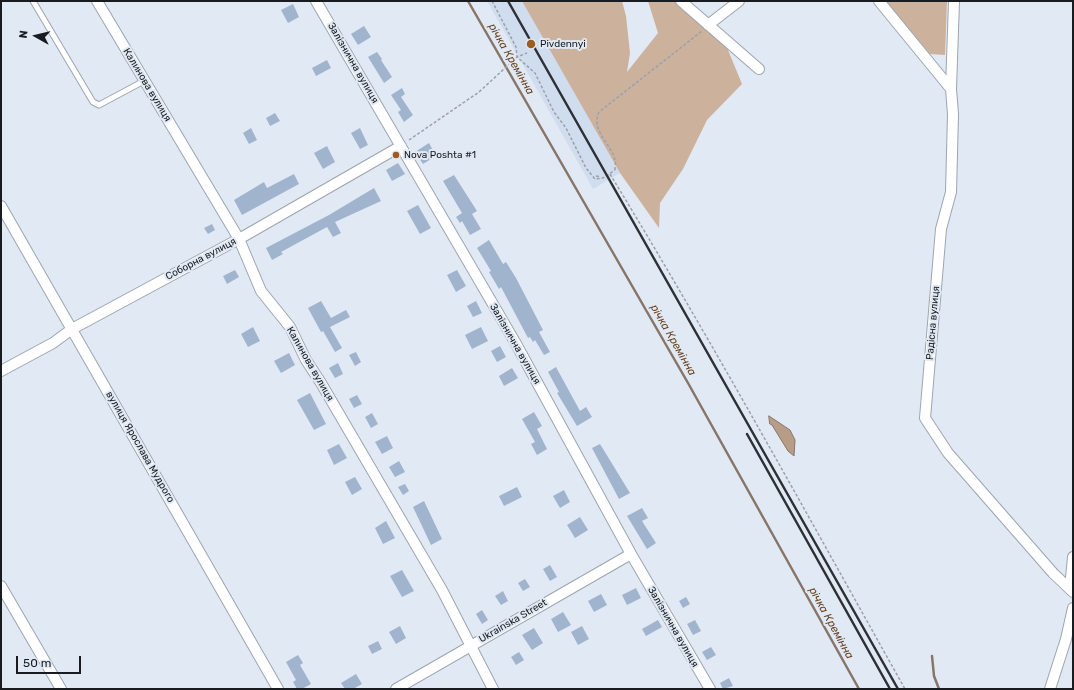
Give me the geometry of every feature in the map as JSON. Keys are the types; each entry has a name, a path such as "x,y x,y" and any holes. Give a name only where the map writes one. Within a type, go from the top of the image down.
{"street":[{"name":"Калинова вулиця","path":"97,1 239,239 261,291 290,327 306,360 321,383 442,590 493,689"},
{"name":"Залізнична вулиця","path":"316,1 515,342 631,554 710,689"},
{"path":"681,1 759,69"},
{"path":"708,25 739,1"},
{"path":"879,1 951,89"},
{"name":"Радісна вулиця","path":"954,1 951,89 953,114 951,192 941,228 925,418 948,453 1053,573 1073,592"},
{"name":"Соборна вулиця","path":"1,372 53,343 72,329 239,239 401,146"},
{"name":"вулиця Ярослава Мудрого","path":"1,206 278,689"},
{"name":"Ukrainska Street","path":"396,689 470,645 631,554"},
{"path":"1073,557 1070,578 1073,588"},
{"path":"1,586 61,689"},
{"path":"1050,689 1066,639 1073,608"}],"lane":[{"path":"33,1 93,102 99,105 144,81"}],"path":[{"path":"492,1 516,47 517,57 535,73 554,112 566,128 586,168 595,179 603,178 615,170"},
{"path":"615,170 615,160 597,123 598,112 708,25"},
{"path":"401,146 434,121 479,92 495,80 517,57 527,53"},
{"path":"611,168 615,170"},
{"path":"610,174 666,267 821,537 905,689"},
{"path":"596,176 603,178"}],"shaded area":[{"path":"487,1 523,1 620,173 593,189"},
{"path":"522,1 622,1 626,16 630,53 627,72 658,33 648,1 680,1 723,38 742,84 707,120 683,169 660,203 659,228 620,173"},
{"path":"886,1 947,1 945,55 930,54"},
{"path":"769,416 790,430 795,440 794,456 788,451 770,424"}],"building":[{"path":"293,4 299,17 288,23 281,10"},
{"path":"364,26 371,37 358,45 351,34"},
{"path":"377,52 392,77 384,83 368,57"},
{"path":"327,60 331,68 316,76 312,68"},
{"path":"402,88 405,94 401,97 413,115 404,122 398,112 401,110 391,95"},
{"path":"275,113 280,121 270,126 266,118"},
{"path":"251,128 257,140 249,144 243,133"},
{"path":"360,128 368,145 360,149 351,133"},
{"path":"429,143 436,156 423,164 415,152"},
{"path":"327,146 335,162 323,169 314,153"},
{"path":"398,163 405,174 392,181 386,170"},
{"path":"294,174 299,184 242,215 234,200 264,182 267,188"},
{"path":"454,175 477,211 472,214 481,229 470,235 462,221 460,223 456,217 462,213 443,181"},
{"path":"374,188 381,201 335,222 341,233 333,237 327,227 281,252 283,254 272,260 266,248 329,215"},
{"path":"418,205 431,228 420,234 407,211"},
{"path":"212,224 215,230 208,234 204,228"},
{"path":"489,240 503,264 506,262 516,278 543,330 539,332 550,352 544,355 535,340 533,342 530,337 528,338 501,287 499,289 489,272 491,271 477,248"},
{"path":"235,270 239,277 227,284 223,276"},
{"path":"457,270 466,286 456,292 447,275"},
{"path":"321,301 331,318 346,310 350,317 330,327 342,348 335,352 323,331 321,332 308,308"},
{"path":"476,301 482,313 473,317 467,306"},
{"path":"253,327 260,341 248,347 241,334"},
{"path":"481,327 488,341 472,349 465,335"},
{"path":"500,346 506,357 497,362 491,351"},
{"path":"356,352 361,362 355,366 349,355"},
{"path":"289,353 295,365 281,373 274,361"},
{"path":"338,363 343,374 335,378 329,368"},
{"path":"556,367 580,411 586,407 592,417 577,426 557,393 559,392 548,372"},
{"path":"512,368 518,378 504,386 499,376"},
{"path":"310,393 326,424 314,430 297,400"},
{"path":"357,395 362,404 354,408 349,399"},
{"path":"534,412 542,426 537,429 547,449 537,455 531,444 535,442 522,419"},
{"path":"372,413 378,424 371,428 365,417"},
{"path":"387,436 393,448 382,454 375,442"},
{"path":"339,444 347,458 334,465 327,450"},
{"path":"600,444 630,493 619,499 592,448"},
{"path":"399,461 405,472 395,477 389,467"},
{"path":"355,477 362,489 352,495 345,482"},
{"path":"405,484 409,491 403,495 398,487"},
{"path":"517,487 522,497 504,506 499,496"},
{"path":"564,490 570,502 560,508 553,496"},
{"path":"424,501 442,539 431,545 413,507"},
{"path":"642,508 648,518 642,521 656,543 647,549 627,516"},
{"path":"580,517 588,530 575,538 567,525"},
{"path":"386,521 395,538 383,544 375,528"},
{"path":"550,565 557,577 550,581 543,569"},
{"path":"402,570 414,591 402,597 390,576"},
{"path":"525,579 530,587 523,591 518,583"},
{"path":"636,588 641,598 627,605 622,595"},
{"path":"503,591 508,601 501,605 495,596"},
{"path":"601,594 607,605 594,612 588,601"},
{"path":"686,597 690,604 683,608 679,601"},
{"path":"482,610 488,620 482,624 476,614"},
{"path":"563,612 571,625 558,632 551,619"},
{"path":"658,620 662,627 646,636 642,629"},
{"path":"695,620 701,631 693,635 687,624"},
{"path":"400,626 406,638 396,644 389,632"},
{"path":"582,626 589,639 578,645 571,632"},
{"path":"534,628 543,643 532,650 522,635"},
{"path":"378,641 382,649 372,654 368,646"},
{"path":"711,647 716,655 707,660 702,652"},
{"path":"519,652 524,660 516,665 511,657"},
{"path":"298,655 303,663 300,665 311,684 302,689 297,689 293,682 296,680 286,662"},
{"path":"356,674 362,684 353,689 345,689 341,683"},
{"path":"729,678 733,686 723,689 720,683"}],"waterway":[{"name":"річка Кремінна","path":"468,1 688,383 859,689"},
{"path":"932,656 934,676 939,689"}],"railway":[{"path":"508,1 898,689"},
{"path":"747,434 890,689"}],"place":[{"name":"Pivdennyi","path":"531,44"},
{"name":"Nova Poshta #1","path":"396,155"}]}
